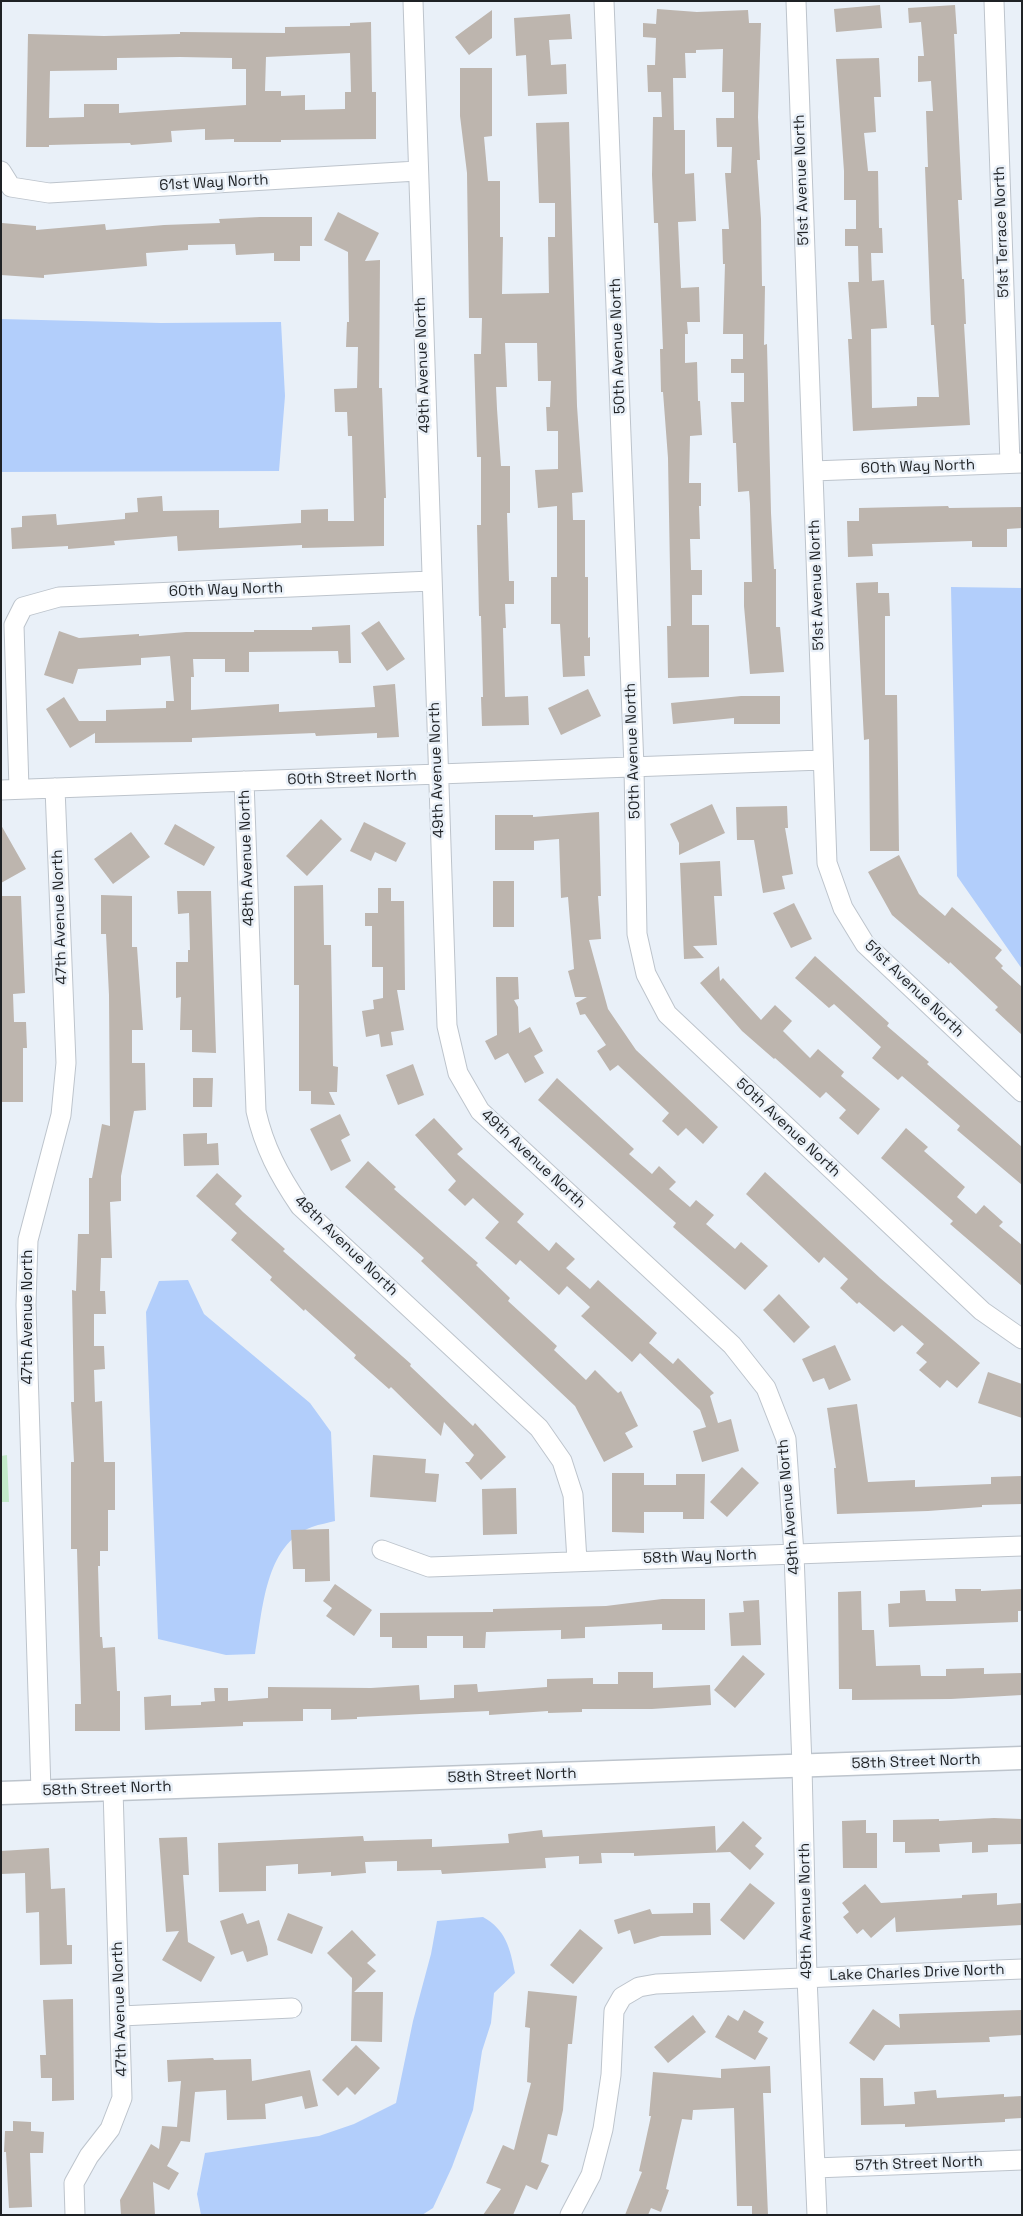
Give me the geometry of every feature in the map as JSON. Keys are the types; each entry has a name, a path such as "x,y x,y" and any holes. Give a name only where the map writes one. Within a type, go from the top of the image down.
{"street":[{"name":"49th Avenue North","path":"413,1 430,581 447,1026 458,1073 480,1111 732,1345 766,1388 786,1439 794,1554 807,1977 817,2215"},
{"name":"50th Avenue North","path":"604,1 634,767 637,934 646,974 667,1014 982,1311 1022,1339"},
{"name":"51st Avenue North","path":"796,1 827,863 843,908 866,944 1022,1092"},
{"name":"51st Terrace North","path":"994,1 1016,463"},
{"name":"61st Way North","path":"6,179 49,193 417,171"},
{"name":"60th Way North","path":"813,471 1016,463"},
{"name":"60th Way North","path":"10,790 14,625 23,607 58,597 430,581"},
{"name":"60th Street North","path":"10,790 822,760"},
{"name":"48th Avenue North","path":"244,781 256,1111 262,1137 278,1174 300,1206 539,1428 562,1462 573,1495 577,1561"},
{"name":"47th Avenue North","path":"41,1791 26,1305 28,1240 62,1115 66,1063 55,788"},
{"name":"58th Way North","path":"382,1550 429,1567 1022,1546"},
{"name":"58th Street North","path":"1,1793 1022,1758"},
{"name":"47th Avenue North","path":"76,2215 74,2183 89,2156 110,2129 122,2098 113,1789"},
{"name":"Lake Charles Drive North","path":"570,2215 591,2175 603,2129 611,2075 614,2011 622,1997 639,1988 656,1984 1022,1969"},
{"path":"120,2016 292,2008"},
{"name":"57th Street North","path":"815,2168 1022,2160"}],"green space":[{"path":"7,1455 9,1502 1,1502 1,1456"}],"water":[{"path":"1,319 161,323 281,322 285,396 279,471 1,472"},
{"path":"951,587 1022,588 1022,969 957,876"},
{"path":"188,1280 204,1314 310,1403 331,1432 335,1521 312,1527 296,1536 284,1548 268,1581 255,1654 226,1655 158,1639 146,1312 159,1281"},
{"path":"483,1917 497,1928 506,1940 515,1973 494,1993 491,2023 482,2051 473,2110 452,2167 433,2208 422,2215 201,2215 197,2194 205,2153 319,2136 354,2124 396,2103 437,1921"}],"building":[{"path":"880,5 882,28 836,32 834,9"},
{"path":"955,5 957,34 954,34 962,200 958,200 962,279 964,279 966,324 964,324 970,425 853,431 848,339 852,339 848,282 859,282 858,246 845,246 845,229 856,229 856,200 844,200 844,171 836,59 879,58 881,97 874,97 876,132 864,133 868,171 878,171 879,228 882,228 883,253 871,253 872,281 884,280 887,328 871,329 872,408 917,406 917,397 939,397 934,325 931,325 925,167 928,167 926,111 933,111 931,81 918,82 918,56 924,56 921,22 909,23 908,8"},
{"path":"657,9 697,12 748,10 749,23 761,23 758,117 760,160 757,160 761,219 762,286 765,286 764,345 767,344 771,513 774,569 776,569 776,627 780,627 784,672 750,674 744,606 744,582 752,582 750,504 749,491 738,492 736,443 733,443 731,402 744,402 744,373 731,373 731,359 743,359 743,334 723,334 725,264 723,264 722,229 729,229 725,173 731,173 732,147 717,147 716,118 734,118 734,92 722,92 723,49 696,50 696,53 685,53 686,78 673,78 674,130 685,130 685,174 694,173 696,221 678,222 681,288 699,287 700,322 687,322 688,334 685,334 685,363 697,362 698,401 700,401 702,435 690,436 689,483 701,483 701,506 699,506 700,539 690,539 691,570 702,570 702,595 692,595 692,625 709,625 709,677 668,678 667,626 671,626 668,458 663,392 661,392 660,349 663,349 658,223 654,223 652,175 653,117 662,117 661,92 648,92 647,65 655,65 656,38 643,37 643,23 656,24"},
{"path":"492,10 492,38 469,55 455,37"},
{"path":"570,14 572,39 549,40 551,65 566,64 567,94 528,96 526,55 516,56 514,18"},
{"path":"371,22 372,92 376,92 376,139 234,142 234,139 205,140 205,129 171,131 172,142 131,145 130,143 26,147 28,34 104,36 180,34 180,32 285,33 285,27 350,26 350,23","holes":["350,53 351,92 345,92 345,109 305,110 305,95 281,96 281,91 265,91 266,57","117,58 232,58 232,69 246,69 246,105 119,113 119,104 84,104 84,117 49,118 50,71 117,70"]},
{"path":"460,68 492,68 492,136 484,137 488,181 500,181 500,237 503,237 502,294 549,293 548,237 555,237 555,203 539,203 536,123 569,122 577,406 583,492 572,493 573,520 585,520 585,577 588,577 588,638 590,637 590,656 584,656 585,676 563,677 560,624 551,624 551,577 557,577 557,506 538,508 535,470 558,469 558,431 547,431 546,407 550,407 551,381 538,381 537,343 505,343 507,387 496,387 501,466 510,466 510,513 507,513 509,581 514,581 514,604 505,604 506,628 503,628 505,697 528,696 529,725 482,726 481,616 479,616 477,525 481,525 481,457 477,457 474,354 481,354 482,318 469,318 467,173 460,116"},
{"path":"338,212 379,233 365,261 380,260 379,388 382,388 386,498 384,498 384,546 302,548 302,545 178,551 177,536 114,541 115,545 68,549 68,546 12,549 11,528 22,527 22,516 56,514 57,525 125,519 125,513 138,512 137,498 162,496 163,511 219,510 219,528 301,523 301,510 328,509 328,521 354,521 352,436 348,436 347,412 335,412 334,389 357,388 358,347 346,347 347,322 349,322 348,252 324,240"},
{"path":"312,217 312,246 300,246 300,261 274,261 274,253 236,255 235,244 188,245 188,250 146,253 147,266 44,275 44,278 1,275 2,223 36,226 36,230 105,224 106,230 220,223 219,219"},
{"path":"948,506 949,508 1022,507 1022,528 1007,529 1007,547 972,547 972,541 872,544 873,556 848,557 847,521 859,521 859,508"},
{"path":"878,582 878,593 889,593 890,616 885,616 885,695 897,695 899,851 870,851 869,739 864,740 856,583"},
{"path":"379,621 405,659 387,671 361,633"},
{"path":"350,625 351,663 339,663 338,651 249,652 249,672 225,672 225,659 193,659 194,677 191,677 191,710 279,704 279,712 375,707 373,686 395,684 399,737 377,738 377,733 316,736 315,733 192,738 192,742 95,743 95,733 70,748 46,709 64,697 79,721 106,721 106,710 166,708 166,701 174,701 170,656 141,658 141,665 78,669 73,684 44,675 59,631 79,638 186,632 312,630 312,627"},
{"path":"588,689 601,716 561,735 548,708"},
{"path":"741,696 780,696 780,724 734,724 734,718 673,724 671,703"},
{"path":"712,804 725,833 679,855 679,843 670,824"},
{"path":"787,806 788,828 785,828 793,874 782,876 785,889 763,893 754,840 737,840 736,807"},
{"path":"599,812 601,896 598,896 601,939 589,940 608,1009 636,1050 718,1127 703,1144 686,1128 678,1136 662,1121 669,1113 618,1065 610,1071 597,1051 606,1045 585,1014 580,1015 576,1003 587,997 575,997 568,971 574,969 568,897 561,898 559,839 534,841 534,850 495,850 495,815 533,815 533,817"},
{"path":"321,819 342,839 307,876 286,856"},
{"path":"364,822 406,843 396,862 375,852 371,861 350,851"},
{"path":"175,824 215,847 204,866 164,844"},
{"path":"1,825 26,869 1,883"},
{"path":"131,832 150,857 113,884 94,859"},
{"path":"899,855 919,894 945,916 952,907 1002,950 995,958 1003,966 1001,968 1022,987 1022,1035 995,1010 998,1007 950,962 949,964 892,915 868,872"},
{"path":"720,861 722,896 714,896 717,945 693,946 704,958 684,959 680,863"},
{"path":"493,881 514,881 514,927 493,927"},
{"path":"323,885 324,945 331,945 333,1066 338,1067 337,1092 329,1092 335,1105 311,1104 311,1091 299,1091 299,985 294,985 294,886"},
{"path":"378,888 391,888 391,901 404,901 405,990 397,990 404,1030 391,1032 393,1045 381,1047 379,1034 366,1037 362,1011 374,1009 373,1000 383,998 383,967 372,967 372,926 365,926 365,913 378,913"},
{"path":"177,891 211,891 216,1053 192,1052 192,1030 180,1030 181,997 176,998 176,962 188,962 188,950 190,950 189,913 178,914"},
{"path":"101,895 132,896 132,947 137,947 143,1030 132,1030 132,1063 145,1063 146,1110 134,1111 121,1176 121,1201 110,1202 112,1258 101,1258 100,1291 105,1291 106,1314 94,1314 94,1346 104,1346 105,1369 94,1370 95,1402 102,1401 104,1462 115,1462 115,1510 108,1510 108,1551 100,1551 100,1566 98,1566 100,1637 102,1637 103,1648 115,1647 117,1691 120,1691 120,1731 75,1731 75,1704 81,1704 77,1549 71,1549 71,1462 74,1462 71,1402 74,1402 72,1290 76,1291 78,1234 89,1234 89,1178 92,1178 102,1124 110,1126 109,995 106,934 101,934"},
{"path":"1,896 21,896 25,993 13,994 14,1022 26,1022 27,1048 23,1048 23,1102 1,1102"},
{"path":"794,903 812,939 791,948 773,913"},
{"path":"815,956 889,1023 887,1026 929,1062 927,1064 1022,1147 1022,1185 957,1130 960,1126 902,1076 898,1080 872,1058 881,1047 834,1004 829,1008 795,978"},
{"path":"719,966 720,981 723,978 761,1020 775,1005 792,1021 783,1031 810,1058 818,1049 844,1072 841,1076 880,1109 858,1135 839,1118 846,1110 826,1092 820,1098 774,1059 742,1031 700,983"},
{"path":"496,977 518,977 519,999 514,1000 518,1007 519,1033 530,1027 543,1051 534,1056 544,1073 525,1083 508,1053 495,1060 485,1041 497,1035"},
{"path":"413,1064 424,1095 398,1105 386,1075"},
{"path":"193,1078 213,1078 212,1107 193,1107"},
{"path":"557,1078 634,1149 629,1154 652,1174 659,1166 676,1182 669,1189 690,1207 696,1200 714,1215 706,1224 735,1249 741,1242 768,1266 745,1290 673,1227 676,1223 538,1100"},
{"path":"340,1114 350,1135 341,1140 351,1161 331,1171 310,1129"},
{"path":"434,1118 463,1149 457,1154 524,1214 517,1222 549,1251 556,1242 575,1259 566,1268 590,1289 598,1280 657,1333 649,1343 673,1364 678,1358 714,1393 710,1396 718,1423 731,1419 739,1451 702,1462 693,1431 706,1427 700,1410 640,1353 632,1362 581,1316 590,1307 567,1286 559,1295 520,1260 516,1265 485,1238 499,1222 473,1198 465,1206 448,1190 456,1181 415,1135"},
{"path":"906,1128 928,1147 924,1151 965,1187 957,1197 976,1214 984,1205 1003,1222 999,1226 1022,1245 1022,1286 950,1224 953,1221 881,1158"},
{"path":"207,1133 207,1144 218,1143 219,1165 184,1166 183,1134"},
{"path":"368,1161 396,1187 394,1189 478,1263 476,1265 510,1298 508,1301 557,1346 554,1350 586,1380 595,1370 618,1393 621,1391 638,1426 625,1433 633,1447 604,1462 575,1406 421,1261 424,1258 345,1187"},
{"path":"765,1172 880,1278 980,1363 957,1388 947,1380 940,1388 919,1370 927,1362 916,1353 924,1344 902,1325 894,1332 859,1302 857,1304 840,1288 848,1279 824,1257 819,1263 746,1194"},
{"path":"217,1173 242,1196 235,1204 243,1212 285,1249 283,1251 411,1364 410,1366 473,1426 475,1423 506,1457 481,1480 465,1462 469,1462 474,1455 444,1422 441,1436 391,1387 389,1389 354,1358 356,1355 270,1280 272,1277 231,1240 237,1233 196,1196"},
{"path":"779,1294 810,1327 794,1343 763,1310"},
{"path":"835,1345 851,1380 829,1390 824,1378 813,1382 802,1359"},
{"path":"988,1372 1022,1384 1022,1418 978,1403"},
{"path":"857,1404 868,1482 915,1480 915,1487 991,1484 991,1477 1022,1476 1022,1504 982,1505 982,1507 928,1511 837,1514 834,1468 836,1468 827,1408"},
{"path":"373,1455 426,1459 425,1473 439,1474 436,1502 370,1497"},
{"path":"742,1467 759,1483 727,1517 710,1502"},
{"path":"612,1473 644,1473 644,1485 676,1485 676,1474 705,1474 704,1519 683,1519 683,1512 644,1512 644,1533 612,1532"},
{"path":"516,1488 517,1534 483,1535 482,1489"},
{"path":"329,1529 330,1581 305,1582 305,1569 293,1569 291,1530"},
{"path":"335,1584 372,1610 354,1636 326,1616 332,1608 323,1601"},
{"path":"955,1589 981,1589 981,1591 1022,1589 1022,1611 1018,1611 1018,1622 889,1627 888,1604 900,1603 900,1591 925,1590 926,1601 956,1601"},
{"path":"861,1591 862,1630 874,1630 876,1666 920,1665 921,1676 946,1676 946,1669 984,1668 984,1674 1022,1673 1022,1695 951,1699 852,1700 852,1689 839,1689 838,1592"},
{"path":"662,1599 705,1599 705,1630 662,1630 662,1624 585,1627 585,1638 561,1639 561,1630 486,1632 485,1648 463,1648 463,1636 427,1636 427,1648 392,1648 392,1637 380,1637 380,1613 493,1612 493,1609 606,1606"},
{"path":"759,1600 761,1645 731,1646 729,1613 744,1612 743,1601"},
{"path":"743,1655 765,1674 735,1708 714,1690"},
{"path":"618,1672 653,1672 653,1688 710,1685 711,1705 652,1709 582,1709 582,1712 548,1713 548,1711 489,1715 489,1711 357,1717 357,1719 331,1720 331,1709 303,1709 303,1721 243,1722 243,1726 145,1730 144,1697 171,1695 171,1706 201,1705 201,1702 215,1701 214,1688 228,1688 228,1701 268,1698 268,1687 371,1688 419,1685 420,1700 454,1698 454,1685 477,1684 478,1692 547,1687 547,1679 593,1678 593,1684 618,1684"},
{"path":"994,1818 1022,1819 1022,1844 988,1845 988,1852 972,1853 972,1842 939,1844 940,1852 905,1853 905,1842 893,1842 893,1820 939,1819 939,1821"},
{"path":"866,1820 866,1833 877,1833 877,1868 843,1868 842,1821"},
{"path":"743,1821 762,1838 755,1846 764,1854 750,1870 730,1852 634,1856 634,1853 601,1853 602,1863 579,1864 579,1856 545,1858 546,1868 442,1874 441,1870 397,1871 397,1861 365,1862 366,1873 331,1876 331,1872 298,1874 298,1864 266,1866 266,1891 219,1892 218,1843 363,1836 364,1841 432,1839 432,1847 509,1843 508,1834 542,1830 543,1837 715,1826 716,1851"},
{"path":"187,1837 189,1875 183,1875 188,1942 215,1957 201,1982 162,1960 179,1931 166,1932 159,1838"},
{"path":"49,1848 51,1889 65,1888 67,1945 72,1945 72,1964 40,1965 39,1912 26,1913 25,1873 1,1874 1,1851"},
{"path":"750,1883 775,1903 744,1940 720,1920"},
{"path":"865,1884 881,1903 962,1898 962,1895 997,1893 997,1905 1022,1903 1022,1925 896,1932 895,1917 871,1938 863,1929 857,1934 843,1917 849,1912 842,1903"},
{"path":"693,1903 710,1903 711,1935 661,1936 634,1944 630,1930 618,1934 614,1920 650,1909 652,1914 693,1913"},
{"path":"243,1913 247,1924 259,1920 268,1955 247,1962 243,1951 231,1955 220,1921"},
{"path":"288,1913 323,1927 312,1954 277,1940"},
{"path":"580,1929 603,1948 573,1984 550,1965"},
{"path":"352,1930 376,1955 367,1963 376,1971 354,1992 383,1992 382,2042 351,2041 352,1978 327,1953"},
{"path":"528,1991 577,1996 572,2044 568,2044 563,2110 557,2136 548,2134 541,2162 549,2165 537,2190 526,2185 513,2215 483,2215 501,2189 486,2183 503,2145 514,2150 531,2083 527,2082 530,2028 525,2027"},
{"path":"73,1999 74,2100 52,2101 52,2078 41,2078 40,2055 46,2055 43,2000"},
{"path":"873,2009 900,2028 899,2014 1022,2010 1022,2035 989,2037 990,2042 885,2045 874,2061 849,2043"},
{"path":"744,2010 764,2022 758,2032 768,2038 755,2060 715,2037 728,2015 738,2021"},
{"path":"693,2015 706,2032 668,2063 654,2047"},
{"path":"356,2045 380,2068 355,2095 347,2087 338,2096 322,2080"},
{"path":"213,2058 214,2060 251,2059 252,2081 310,2070 318,2106 305,2109 302,2096 265,2104 266,2119 227,2120 226,2090 195,2092 190,2142 181,2141 167,2166 179,2173 169,2190 153,2182 155,2215 121,2215 120,2200 151,2144 159,2149 162,2126 177,2127 181,2081 168,2082 167,2060"},
{"path":"770,2066 771,2093 763,2093 768,2215 752,2215 752,2206 737,2206 734,2108 693,2110 692,2120 682,2119 666,2189 669,2190 661,2212 651,2208 648,2215 625,2215 642,2172 639,2171 651,2116 649,2116 653,2072 721,2078 721,2069"},
{"path":"860,2078 883,2078 884,2106 915,2104 914,2092 936,2090 937,2098 1004,2094 1004,2097 1022,2096 1022,2118 1005,2119 1005,2122 905,2127 905,2124 861,2125"},
{"path":"13,2121 31,2122 31,2131 44,2132 43,2153 30,2153 32,2207 9,2208 6,2152 4,2152 5,2131 13,2131"}]}
